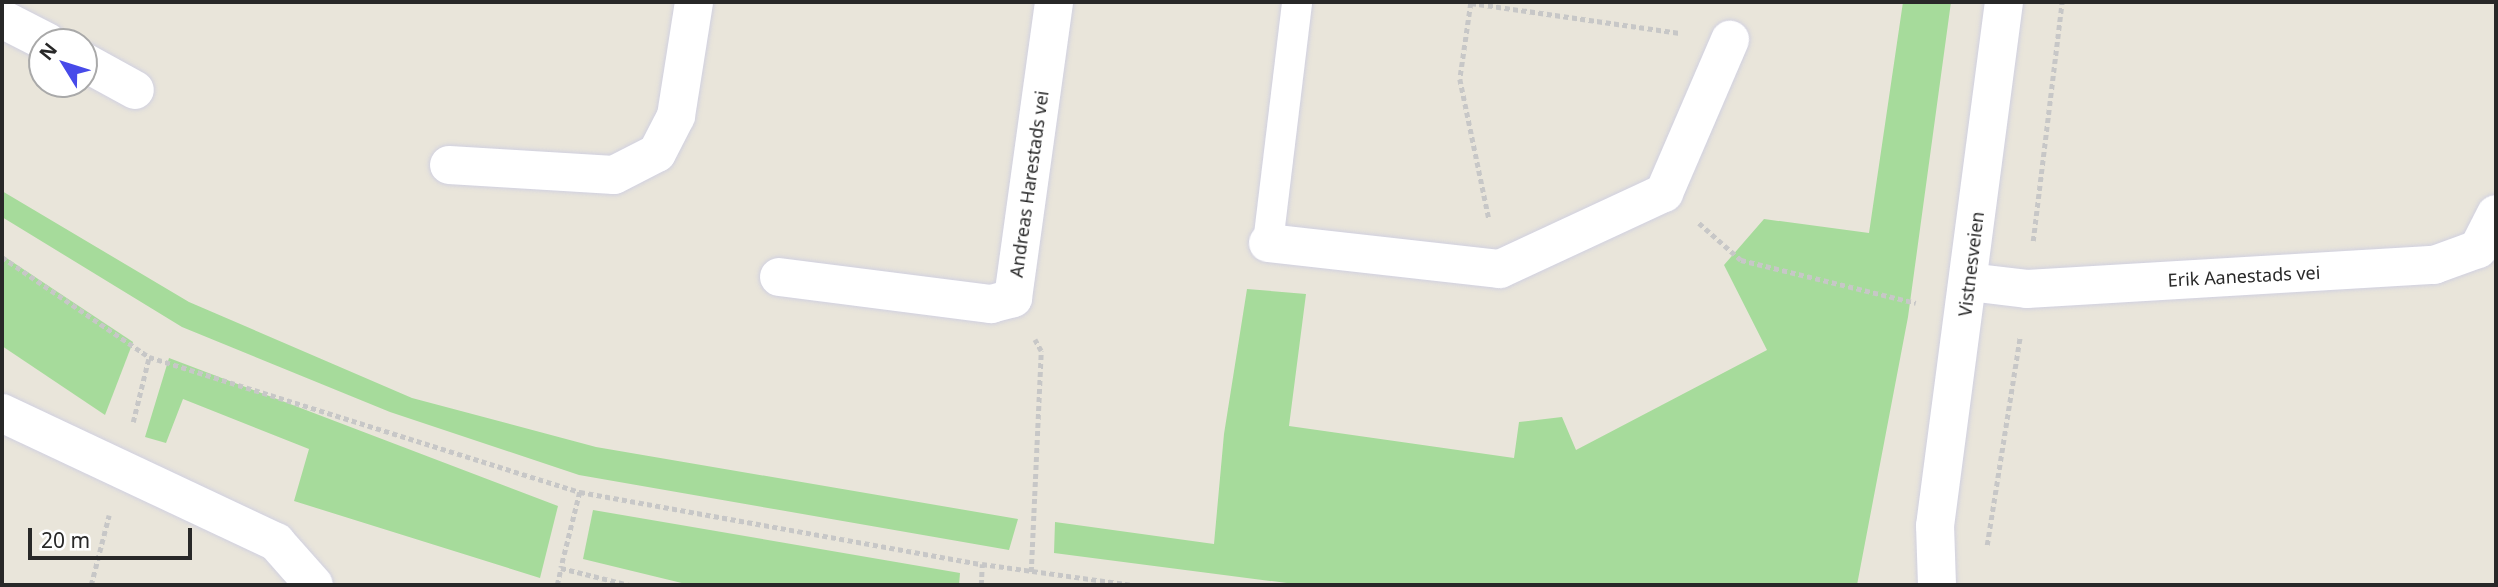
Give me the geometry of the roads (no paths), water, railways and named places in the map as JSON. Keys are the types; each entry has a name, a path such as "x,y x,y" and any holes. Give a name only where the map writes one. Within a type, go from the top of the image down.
{"street":[{"path":"449,165 614,175 657,153 676,116 694,2"},
{"name":"Andreas Harestads vei","path":"779,277 991,304 1013,298 1054,2"},
{"name":"Vistnesveien","path":"1937,585 1935,526 2004,2"},
{"path":"2,19 28,32"},
{"path":"1268,243 1500,269 1664,193 1730,40"},
{"path":"98,70 135,90"},
{"name":"Erik Aanestads vei","path":"1969,282 2027,289 2434,265 2479,249 2496,214"},
{"path":"2,413 120,472 276,542 314,585"},
{"name":"Vistnesveien","path":"1916,585 1935,526"}],"lane":[{"path":"1268,243 1297,2"}]}
